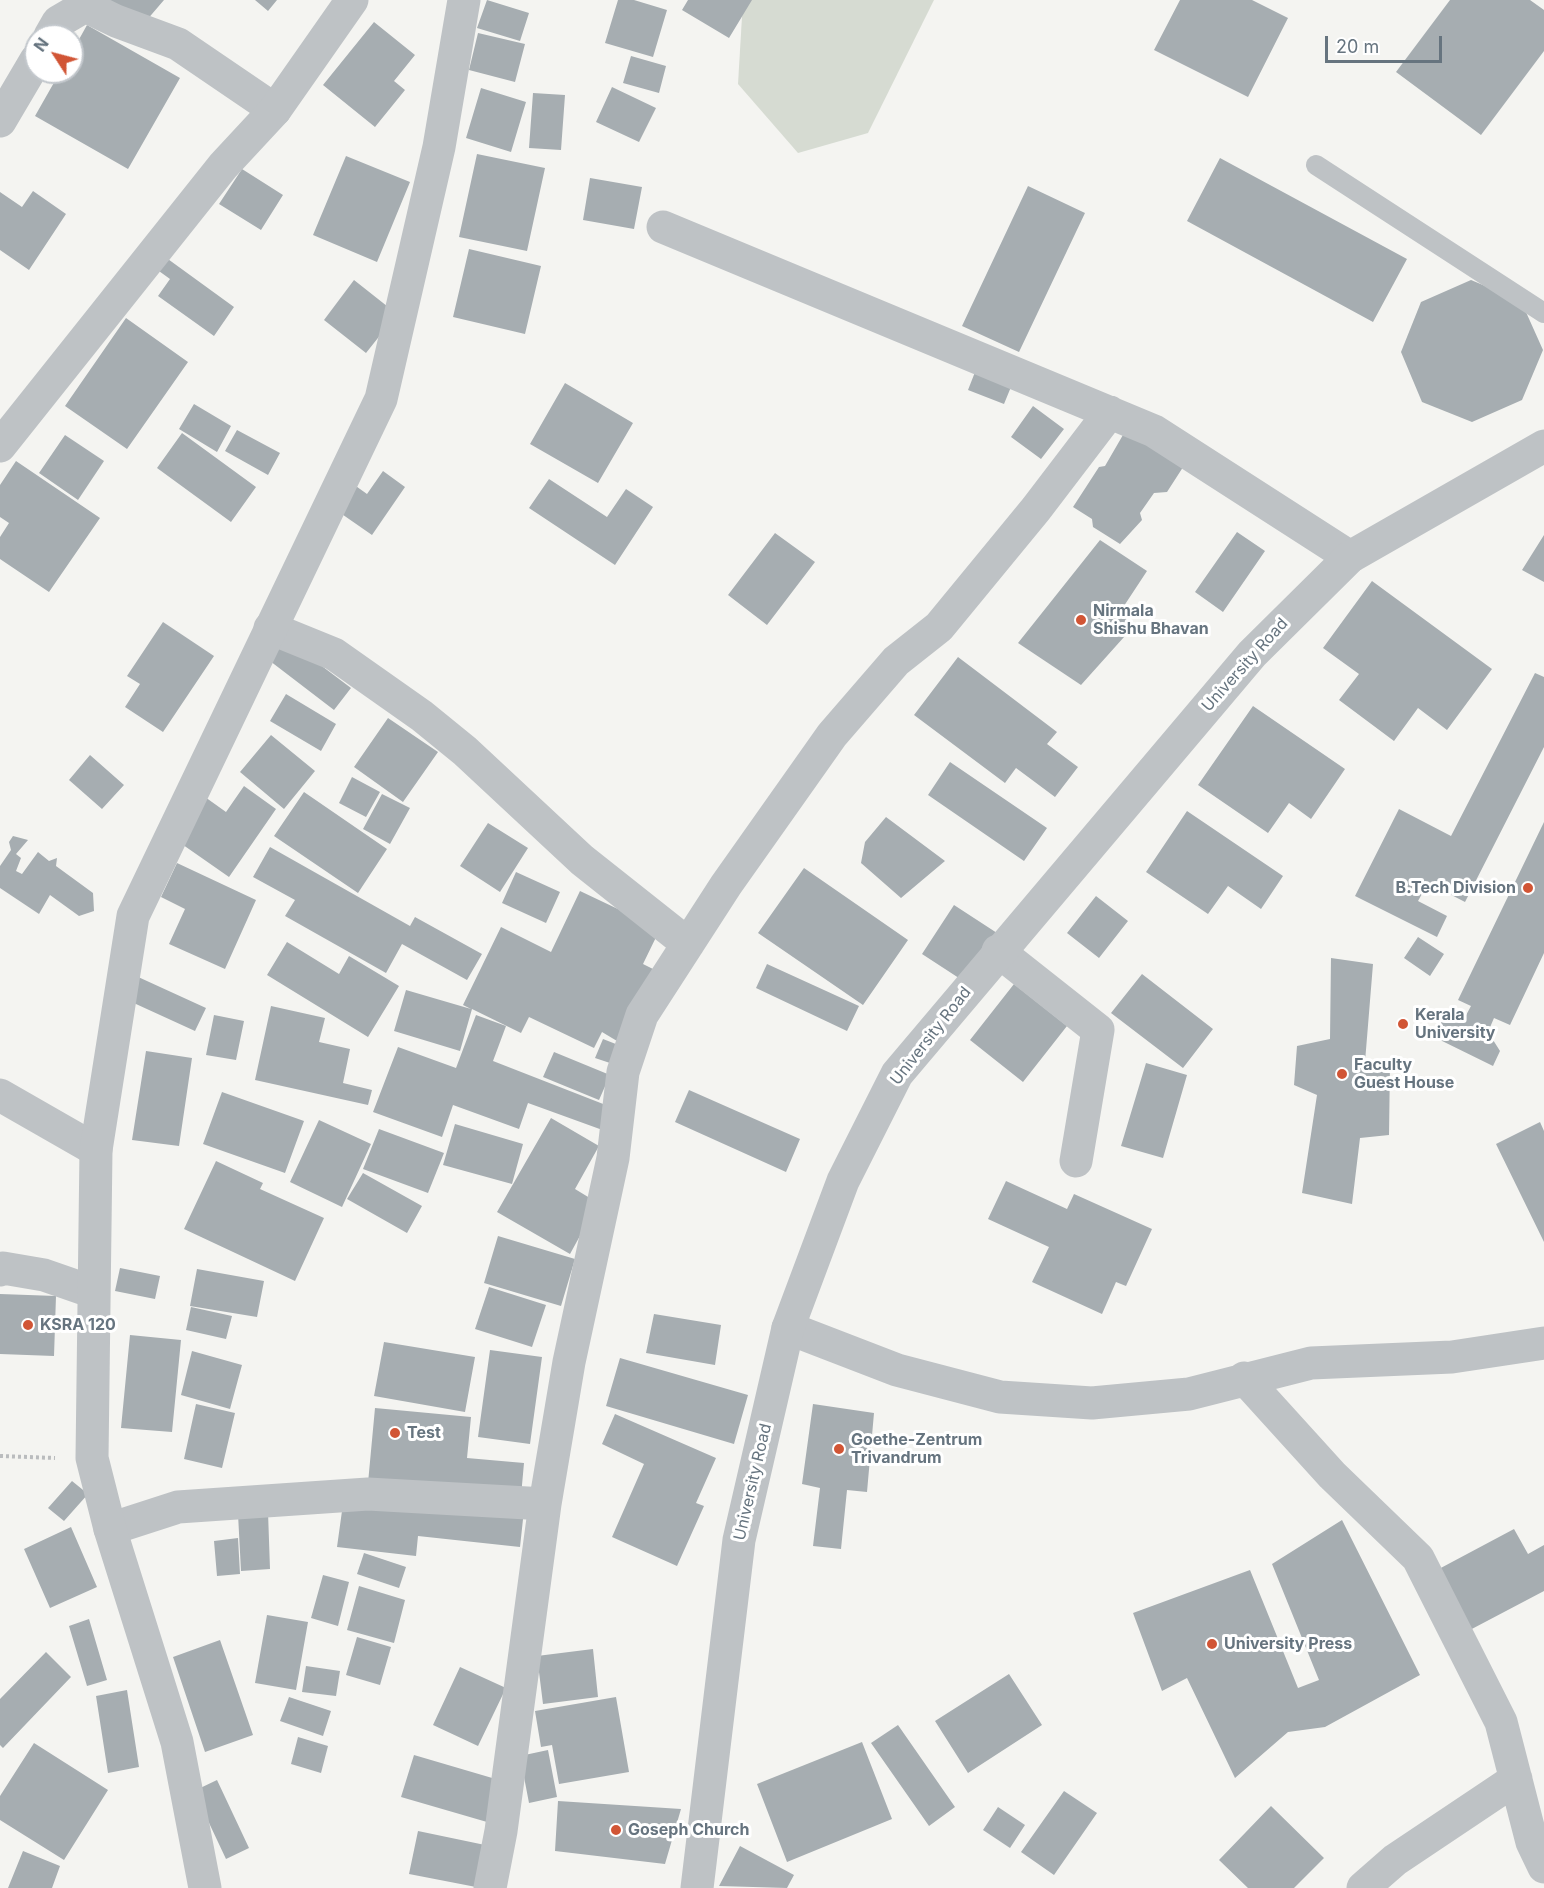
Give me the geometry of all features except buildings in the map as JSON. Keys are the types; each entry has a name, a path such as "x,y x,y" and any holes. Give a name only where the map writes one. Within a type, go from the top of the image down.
{"street":[{"path":"0,446 223,166 275,110 352,0"},
{"path":"205,1888 177,1742 110,1529 92,1458 96,1150 133,916 381,399 439,147 464,0"},
{"path":"57,24 85,6 116,21 178,44 275,110"},
{"path":"0,121 24,80"},
{"path":"663,227 1154,431 1350,557"},
{"path":"490,1888 501,1831 545,1504 568,1362 613,1158 623,1072 642,1015 726,885 832,735 896,661 939,627 1036,508 1110,412"},
{"name":"University Road","path":"697,1888 739,1540 788,1328 843,1181 897,1074 998,951 1252,654 1350,557 1544,446"},
{"path":"270,628 334,654 422,716 465,751 582,860 688,944"},
{"path":"998,951 1098,1030 1076,1161"},
{"path":"0,1095 96,1150"},
{"path":"0,1270 3,1268 44,1275 93,1292"},
{"path":"788,1328 897,1370 1000,1397 1092,1402 1189,1394 1244,1378 1311,1363 1452,1357 1544,1343"},
{"path":"1244,1378 1332,1475 1418,1558 1501,1722 1532,1842 1544,1867"},
{"path":"110,1529 178,1507 368,1494 545,1504"},
{"path":"1363,1888 1395,1860 1516,1779"}],"lane":[{"path":"1316,165 1544,313"}],"path":[{"path":"0,1456 92,1458"}],"shaded area":[{"path":"743,0 934,0 868,133 798,153 738,84"}],"place":[{"name":"Nirmala Shishu Bhavan","path":"1081,620"},
{"name":"B.Tech Division","path":"1528,888"},
{"name":"Kerala University","path":"1403,1024"},
{"name":"Faculty Guest House","path":"1342,1074"},
{"name":"KSRA 120","path":"28,1325"},
{"name":"Test","path":"395,1433"},
{"name":"Goethe-Zentrum Trivandrum","path":"839,1449"},
{"name":"University Press","path":"1212,1644"},
{"name":"Goseph Church","path":"616,1830"}]}
